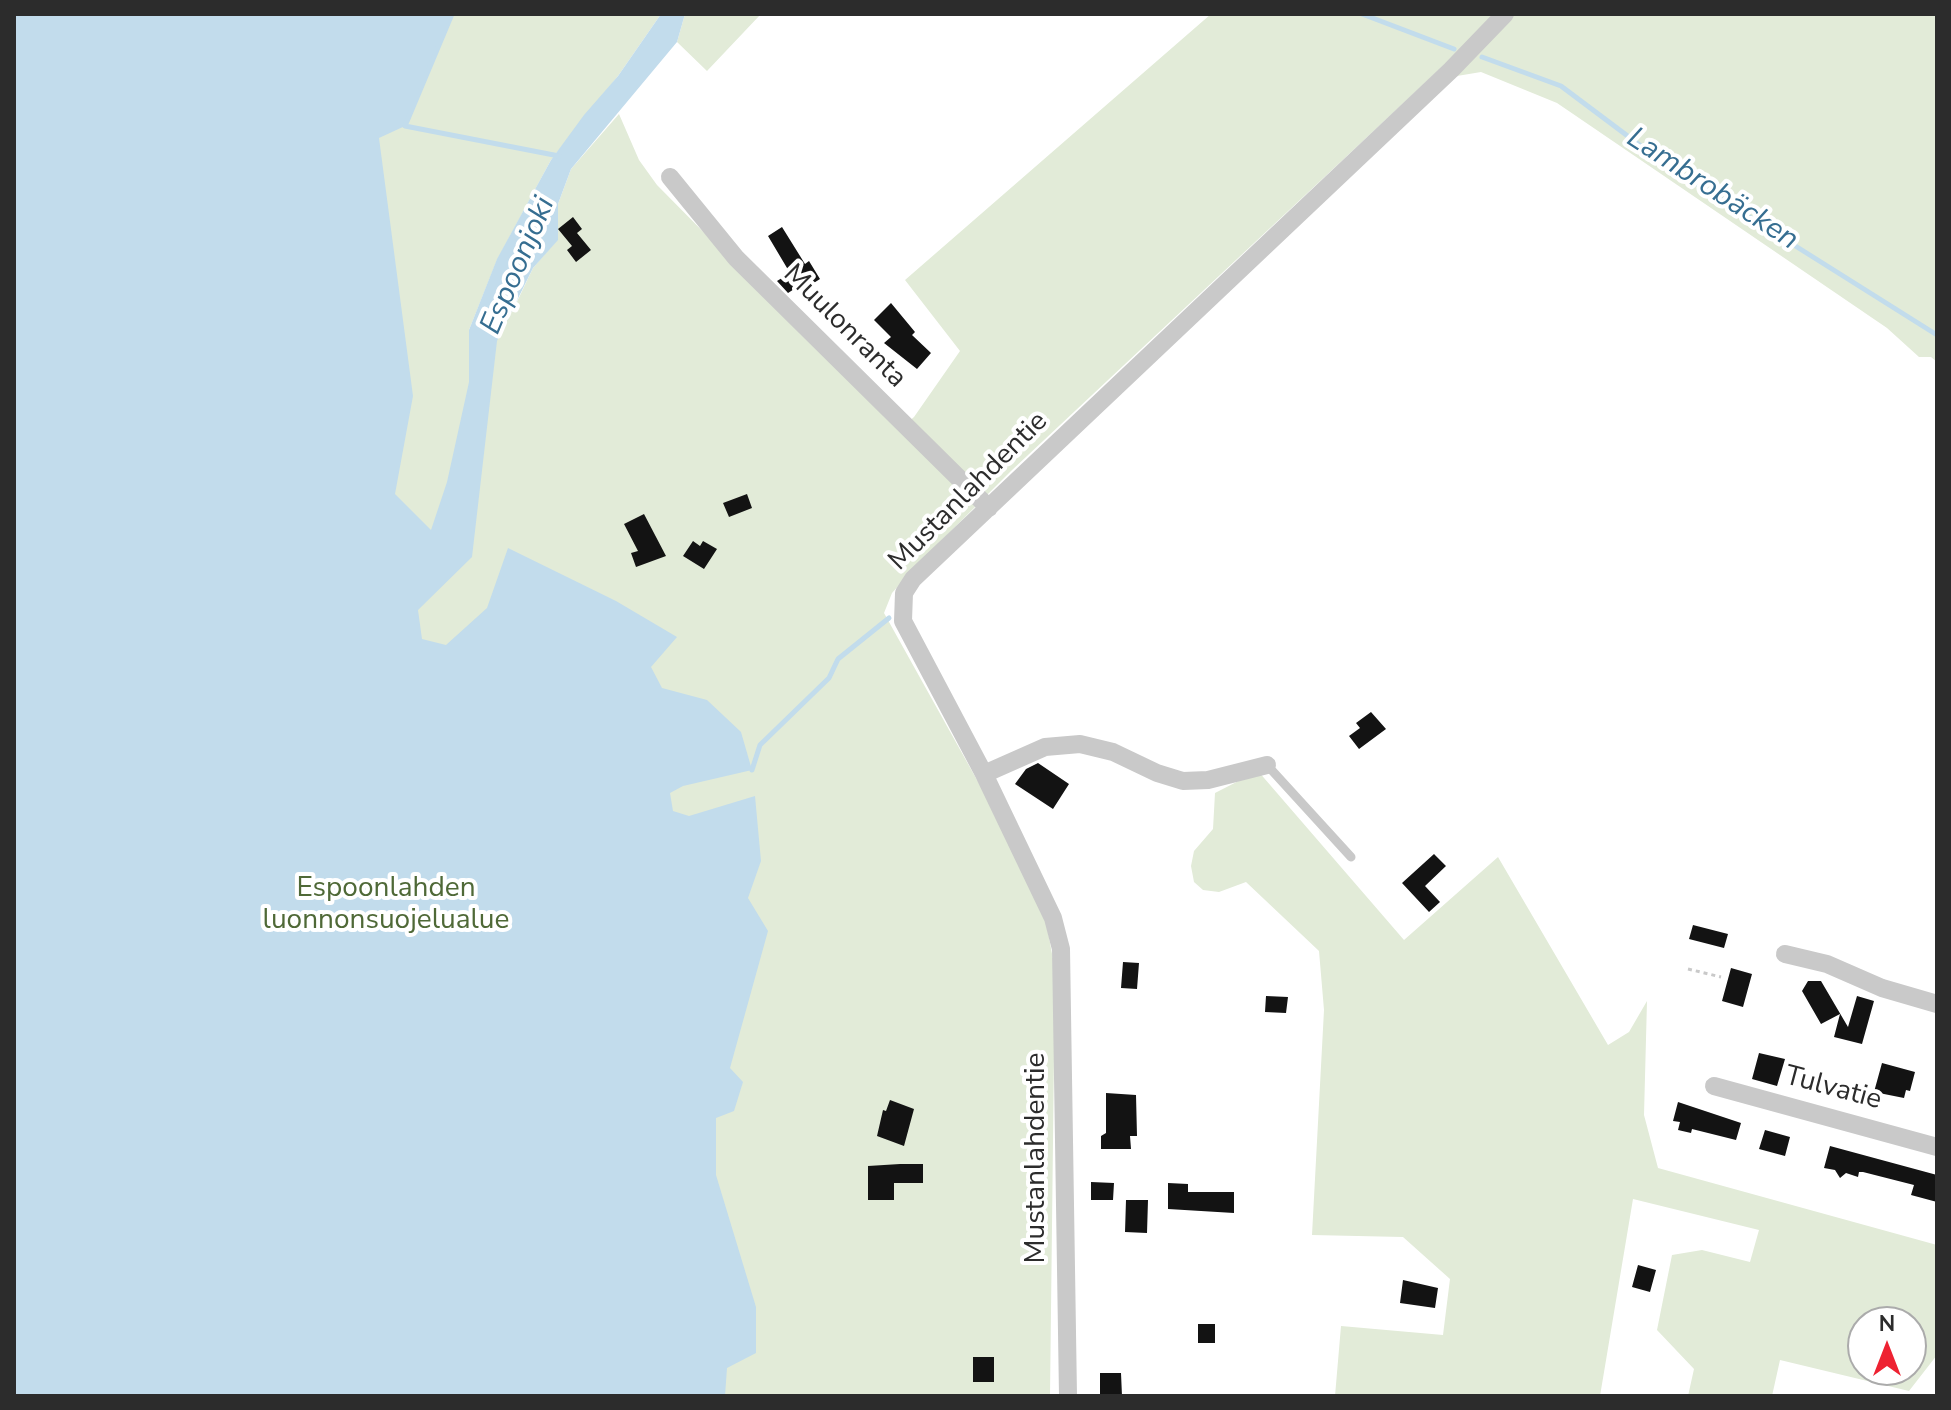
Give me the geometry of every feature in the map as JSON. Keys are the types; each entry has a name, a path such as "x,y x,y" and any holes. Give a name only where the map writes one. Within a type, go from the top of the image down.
{"street":[{"name":"Mustanlahdentie","path":"1068,1396 1061,949 1053,918 984,774 901,613 904,593 913,579 1505,14"},
{"name":"Muulonranta","path":"670,177 736,258 989,508"},
{"path":"984,774 1045,747 1080,744 1113,752 1157,773 1183,781 1208,780 1267,765"},
{"path":"1785,954 1827,964 1882,988 1937,1004"},
{"name":"Tulvatie","path":"1714,1086 1937,1147"}],"lane":[{"path":"1267,765 1351,857"}],"path":[{"path":"1688,969 1721,977"}],"green space":[{"name":"Espoonlahden luonnonsuojelualue","path":"14,14 661,14 618,76 551,160 497,260 469,330 513,310 533,268 557,240 558,204 571,169 619,114 639,160 657,185 899,430 914,417 960,351 905,280 1211,14 1937,14 1937,362 1931,357 1919,357 1887,328 1557,103 1481,72 1457,76 1445,64 1011,471 892,593 884,613 982,789 1046,920 1055,971 1050,1396 14,1396"},
{"path":"685,14 761,14 707,71 677,42"},
{"path":"1258,771 1404,940 1498,857 1608,1045 1629,1032 1647,1001 1644,1115 1658,1168 1937,1245 1937,1355 1927,1368 1927,1306 1847,1306 1847,1376 1780,1360 1772,1396 1688,1396 1694,1369 1657,1330 1672,1255 1702,1250 1750,1262 1759,1230 1633,1199 1600,1396 1335,1396 1341,1326 1443,1335 1450,1279 1403,1237 1312,1235 1324,1010 1319,951 1246,882 1219,892 1203,890 1194,882 1191,866 1194,851 1213,829 1215,793"},
{"path":"1888,1386 1913,1386 1909,1391"}],"water":[{"name":"Espoonlahden luonnonsuojelualue","path":"14,14 452,14 405,126 379,138 413,396 395,494 431,530 447,482 469,382 469,330 497,259 551,160 618,76 661,14 685,14 677,42 571,169 558,204 558,240 533,268 497,341 472,557 418,610 422,639 446,645 487,608 508,548 616,601 677,637 651,667 662,688 707,700 741,732 752,770 683,786 670,793 673,811 689,816 755,796 761,861 748,898 768,931 730,1068 743,1082 734,1111 716,1118 716,1175 756,1307 756,1353 727,1368 725,1396 14,1396"}],"building":[{"path":"573,217 582,229 577,233 591,250 576,262 567,250 572,246 558,229"},
{"path":"782,227 805,264 809,261 820,279 801,291 799,286 788,293 777,281 790,273 768,236"},
{"path":"891,303 915,332 912,335 931,353 917,369 884,343 891,337 874,320"},
{"path":"747,494 752,508 729,517 723,503"},
{"path":"644,514 666,556 636,567 631,553 638,551 624,524"},
{"path":"693,541 700,546 703,541 717,549 704,569 683,556"},
{"path":"1371,712 1386,729 1359,749 1349,736 1360,728 1356,723"},
{"path":"1038,763 1069,784 1053,809 1015,784 1026,769"},
{"path":"1434,854 1446,866 1425,886 1440,902 1429,912 1402,883"},
{"path":"1693,925 1728,934 1724,948 1689,939"},
{"path":"1123,962 1139,963 1137,989 1121,988"},
{"path":"1731,968 1752,974 1743,1007 1722,1001"},
{"path":"1808,981 1821,981 1848,1027 1857,996 1874,1001 1862,1044 1834,1037 1840,1014 1821,1024 1802,991"},
{"path":"1266,996 1288,997 1286,1013 1265,1012"},
{"path":"1759,1053 1785,1059 1777,1086 1752,1079"},
{"path":"1882,1063 1915,1072 1910,1091 1906,1090 1904,1098 1874,1092"},
{"path":"1106,1093 1136,1095 1137,1136 1130,1136 1131,1149 1101,1149 1101,1136 1106,1133"},
{"path":"890,1100 914,1109 904,1146 877,1136 883,1110 886,1111"},
{"path":"1678,1102 1741,1123 1736,1140 1692,1129 1691,1133 1678,1130 1680,1122 1673,1121"},
{"path":"1765,1130 1790,1137 1785,1156 1759,1149"},
{"path":"1830,1146 1937,1175 1937,1202 1911,1195 1914,1185 1863,1172 1859,1172 1858,1177 1846,1173 1840,1178 1835,1170 1824,1168"},
{"path":"923,1164 923,1183 894,1183 894,1200 868,1200 868,1166"},
{"path":"1091,1182 1114,1183 1113,1200 1091,1200"},
{"path":"1168,1183 1188,1184 1188,1192 1234,1192 1234,1213 1168,1209"},
{"path":"1126,1200 1148,1200 1147,1233 1125,1232"},
{"path":"1638,1265 1656,1270 1650,1292 1632,1287"},
{"path":"1403,1280 1438,1288 1435,1308 1400,1303"},
{"path":"1198,1324 1215,1324 1215,1343 1198,1343"},
{"path":"973,1357 994,1357 994,1382 973,1382"},
{"path":"1100,1373 1121,1373 1122,1396 1100,1396"}],"waterway":[{"path":"452,14 405,126 559,156"},
{"name":"Lambrobäcken","path":"1362,14 1454,49"},
{"name":"Lambrobäcken","path":"1482,57 1561,86 1665,164 1937,335"},
{"path":"752,770 760,745 829,678 838,659 889,618"}],"water label":[{"name":"Espoonjoki","path":"519,266"}]}
